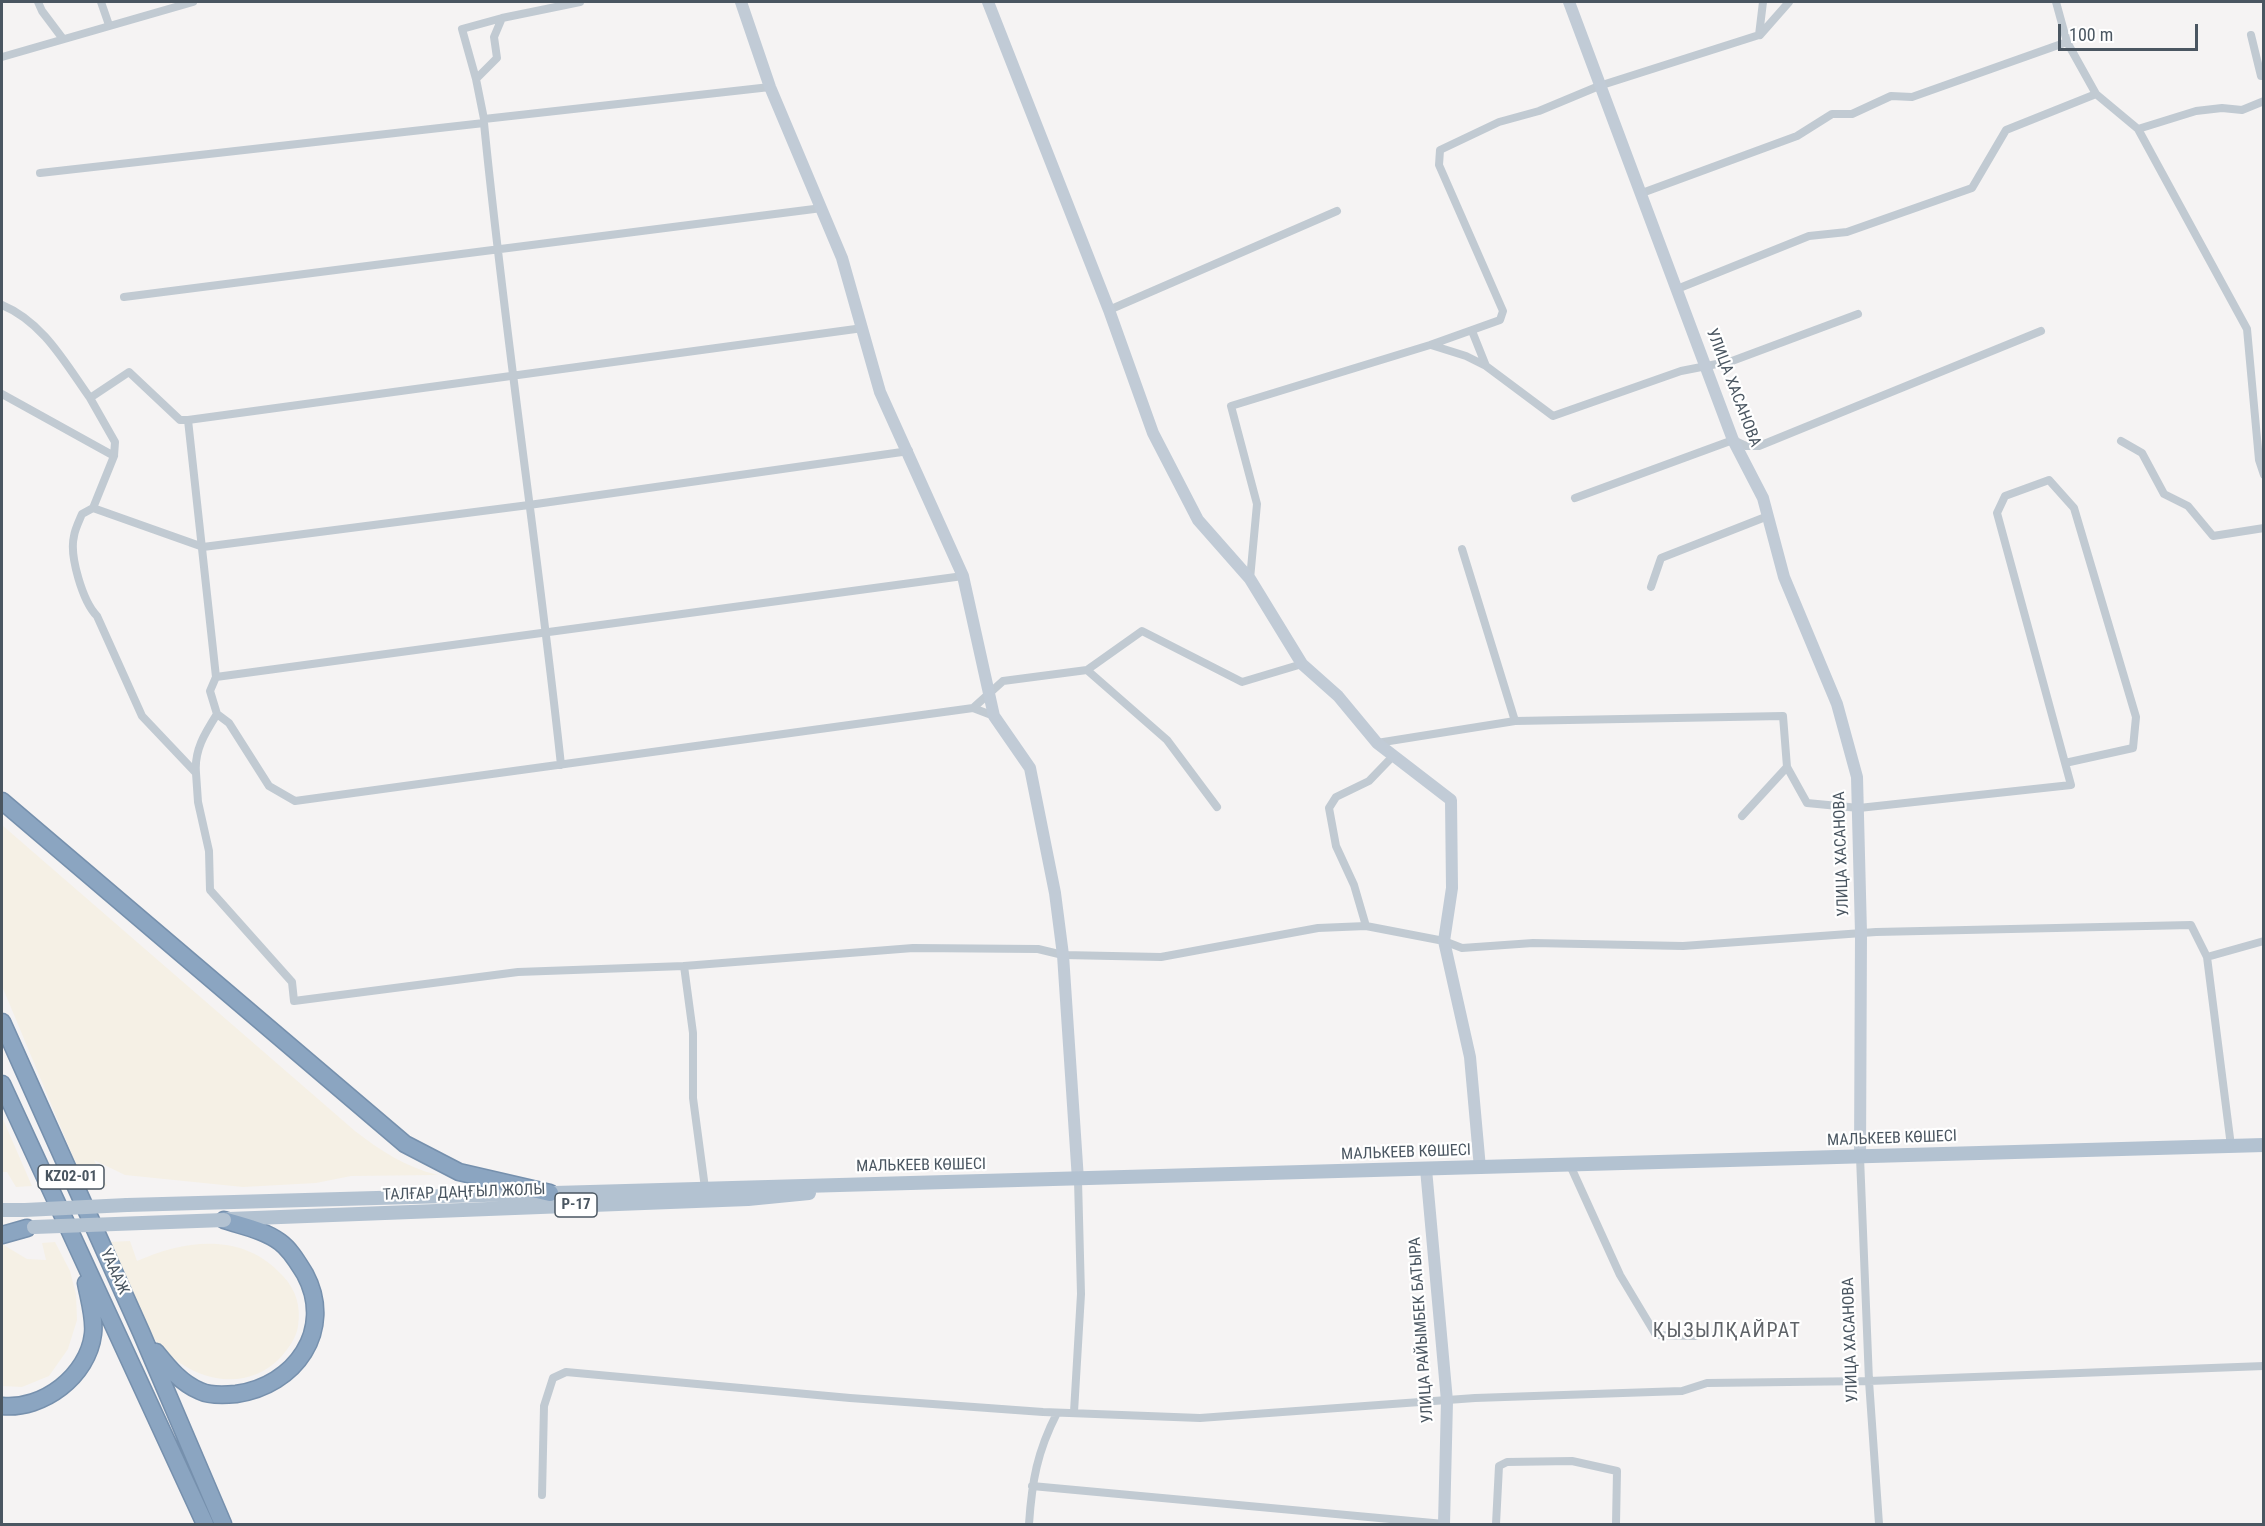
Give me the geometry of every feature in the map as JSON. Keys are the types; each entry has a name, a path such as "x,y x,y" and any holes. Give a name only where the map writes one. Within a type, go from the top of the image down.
{"highway":[{"path":"2,801 405,1144 459,1172 550,1193"},
{"name":"ҮАААЖ","path":"2,1022 141,1332 223,1524"},
{"name":"ҮАААЖ","path":"2,1084 205,1524"},
{"path":"141,1332 170,1370 181,1380 202,1392 226,1395 254,1392 292,1370 304,1353 313,1332 316,1309 309,1282 297,1260 280,1242 224,1220"},
{"path":"2,1235 30,1228"},
{"path":"2,1406 26,1404 49,1395 68,1382 91,1349 94,1331 83,1262"}],"main road":[{"name":"МАЛЬКЕЕВ КӨШЕСІ","path":"550,1193 2264,1145"},
{"name":"ТАЛҒАР ДАҢҒЫЛ ЖОЛЫ","path":"2,1228 748,1199 928,1183"},
{"name":"ТАЛҒАР ДАҢҒЫЛ ЖОЛЫ","path":"2,1210 550,1193"}],"street":[{"path":"38,2 63,39"},
{"path":"101,2 109,25"},
{"path":"2,57 191,2"},
{"path":"561,765 515,377 497,252 484,121 476,79 462,29 501,18 580,2"},
{"path":"741,2 770,87 842,258 880,392 909,451 963,576 994,716 1030,768 1055,893 1063,955 1078,1180 1081,1294 1074,1412"},
{"path":"988,2 1109,310 1153,433 1198,520 1250,579 1302,664 1338,696 1377,743 1451,800 1452,888 1444,941 1470,1057 1480,1168"},
{"name":"УЛИЦА ХАСАНОВА","path":"1569,2 1733,440 1763,498 1784,577 1837,704 1857,777 1861,933 1860,1156 1869,1381 1879,1524"},
{"path":"1759,35 1763,2"},
{"path":"1250,579 1257,504 1231,406 1430,345 1500,320 1503,312 1439,165 1440,150 1499,122 1539,111 1599,86 1759,35 1789,2"},
{"path":"2056,2 2067,42 2096,94 2138,129 2247,329 2259,460 2264,475"},
{"path":"476,79 497,58 494,37 501,18"},
{"path":"2251,35 2261,76 2264,76"},
{"path":"1642,193 1797,136 1832,114 1852,114 1891,96 1912,97 2067,42"},
{"path":"40,173 770,87"},
{"path":"1677,289 1809,236 1847,232 1972,188 2006,130 2096,94"},
{"path":"2138,129 2196,111 2222,108 2242,110 2264,101"},
{"path":"124,297 497,252 822,208"},
{"path":"1109,310 1337,211"},
{"path":"2,305 16,311 45,335 90,398 115,442 114,456 93,508 82,514 73,538 73,561 90,609 97,616 142,716 195,773"},
{"path":"1430,345 1466,356 1486,366 1553,416 1681,372 1732,361 1858,314"},
{"path":"90,398 129,372 180,420 188,420 863,328"},
{"path":"1472,331 1486,366"},
{"path":"1575,498 1733,440 1746,446 1759,446 2041,331"},
{"path":"2,394 114,456"},
{"path":"188,420 216,677 210,691 217,714 229,723 269,786 295,801 973,708 994,716"},
{"path":"2121,441 2142,453 2164,494 2188,506 2213,536 2264,528"},
{"path":"93,508 203,547 529,506 909,451"},
{"path":"1377,743 1515,721 1783,716 1787,767 1807,803 1859,808 2072,785 1997,513 2005,496 2049,480 2074,508 2136,717 2133,748 2066,763"},
{"path":"1651,587 1661,558 1768,516"},
{"path":"1462,549 1515,721"},
{"path":"216,677 963,576"},
{"path":"973,708 1004,681 1087,670 1142,631 1242,682 1302,664"},
{"path":"983,669 1004,681"},
{"path":"1087,670 1167,740 1217,807"},
{"path":"217,714 204,735 195,759 198,802 209,851 210,890 292,982 294,1001 518,972 684,966 913,948 1038,949 1063,955 1161,957 1318,928 1366,926 1444,941 1462,948 1533,943 1683,946 1861,933 2191,925 2207,957 2231,1146"},
{"path":"1366,926 1354,885 1336,846 1329,808 1336,797 1369,781 1394,755"},
{"path":"1742,816 1787,767"},
{"path":"2207,957 2264,941"},
{"path":"684,966 693,1033 693,1098 705,1188"},
{"path":"1570,1165 1620,1275 1656,1335 1695,1336"},
{"name":"УЛИЦА РАЙЫМБЕК БАТЫРА","path":"1426,1169 1447,1401 1444,1524"},
{"path":"542,1495 544,1406 553,1378 566,1372 849,1398 1057,1413 1200,1418 1447,1401 1682,1391 1707,1383 1869,1381 2264,1366"},
{"path":"1029,1524 1032,1486 1042,1443 1057,1413"},
{"path":"1496,1524 1499,1466 1507,1462 1572,1461 1617,1471 1616,1524"},
{"path":"1032,1486 1444,1524"}],"sand":[{"path":"2,825 355,1131 394,1158 438,1175 351,1176 316,1183 243,1187 125,1175 94,1160 107,1186 86,1188 2,986"},
{"path":"2,1117 32,1186 16,1187 7,1172 2,1172"},
{"path":"130,1241 137,1261 175,1248 194,1244 214,1244 233,1246 251,1252 268,1262 288,1281 296,1299 299,1312 298,1326 292,1343 267,1369 252,1376 220,1379 188,1368 161,1347 145,1324 108,1242"},
{"path":"55,1242 70,1271 76,1294 77,1320 68,1349 49,1376 22,1387 2,1386 2,1244 27,1259 46,1260 42,1243"}],"district":[{"name":"ҚЫЗЫЛҚАЙРАТ","path":"1727,1332"}]}
